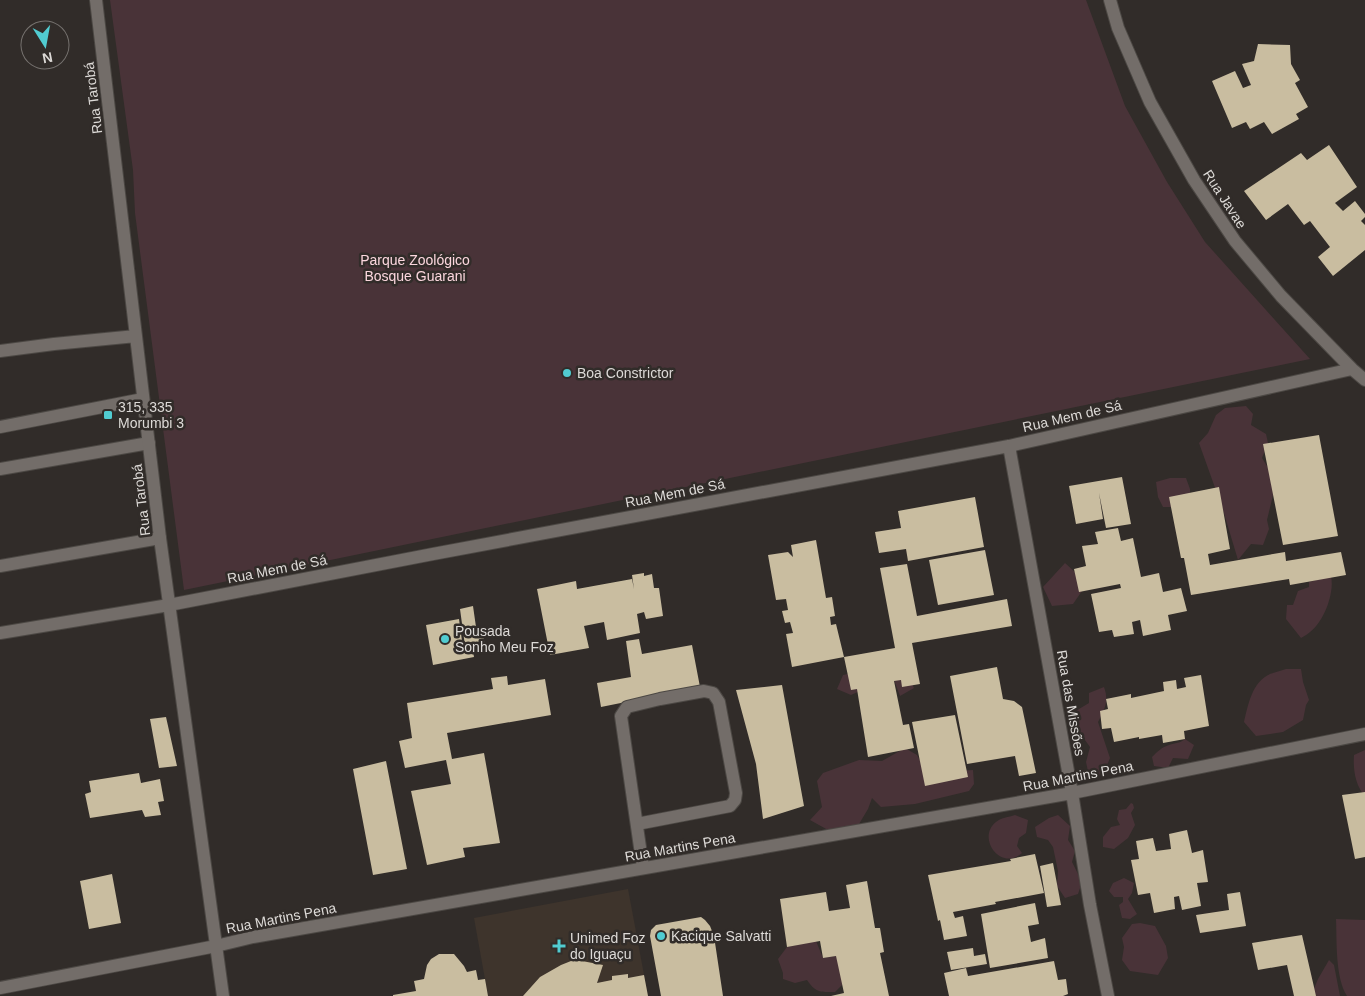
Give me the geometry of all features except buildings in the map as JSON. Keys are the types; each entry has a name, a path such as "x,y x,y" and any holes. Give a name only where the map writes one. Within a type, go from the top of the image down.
{"street":[{"name":"Rua Tarobá","path":"96,0 160,538 223,996"},
{"name":"Rua Javae","path":"1110,0 1118,28 1150,102 1209,203 1235,241 1282,296 1352,369 1365,380"},
{"path":"0,351 136,336"},
{"name":"Rua Mem de Sá","path":"0,633 169,605 1009,446 1352,369"},
{"path":"0,427 143,399"},
{"path":"0,470 149,443"},
{"name":"Rua das Missões","path":"1009,446 1072,793 1090,905 1108,996"},
{"path":"0,566 160,538"},
{"path":"637,824 730,806 735,800 736,793 719,702 713,693 704,691 627,707 622,716 643,868"},
{"name":"Rua Martins Pena","path":"0,988 216,946 253,937 1072,793 1365,734"}],"shaded area":[{"name":"Unimed Foz do Iguaçu","path":"628,889 648,996 488,996 474,918"}],"green space":[{"name":"Parque Zoológico Bosque Guarani","path":"110,0 1086,0 1125,106 1167,182 1205,242 1310,359 184,590 135,213 133,170"},
{"path":"1246,406 1253,414 1251,425 1266,434 1268,443 1262,458 1272,474 1273,495 1267,520 1269,529 1263,545 1251,544 1238,560 1223,510 1199,443 1208,433 1216,415 1225,408"},
{"path":"1170,478 1186,478 1190,493 1171,507 1163,507 1158,497 1156,482"},
{"path":"1065,563 1076,573 1082,591 1073,604 1052,606 1043,587"},
{"path":"1331,576 1331,592 1325,612 1317,625 1301,638 1286,619 1287,605 1293,605 1298,591 1309,587 1309,582"},
{"path":"900,659 914,688 900,696 894,680 880,682 851,695 837,689 843,675"},
{"path":"1286,669 1301,669 1309,700 1303,720 1283,732 1256,736 1244,722 1255,688 1259,682 1270,674"},
{"path":"1104,687 1106,705 1098,722 1110,758 1103,775 1089,776 1086,762 1090,747 1075,726 1074,712 1089,703 1089,693"},
{"path":"1185,739 1194,745 1188,759 1173,758 1168,768 1154,766 1152,757 1162,748"},
{"path":"905,748 917,755 927,773 973,770 974,784 969,791 915,804 881,807 872,798 859,824 840,829 828,830 810,820 822,807 817,781 823,773 859,760 882,761"},
{"path":"1365,750 1365,796 1357,782 1354,771 1354,755"},
{"path":"1131,803 1134,808 1131,813 1135,825 1128,838 1114,849 1103,847 1103,837 1111,827 1120,825 1117,819 1119,810 1126,809"},
{"path":"1015,815 1028,820 1026,833 1019,838 1017,846 1022,853 1014,858 999,856 990,844 989,836 991,829 996,822"},
{"path":"1058,815 1070,826 1068,840 1075,851 1072,862 1082,882 1078,894 1065,898 1057,886 1058,871 1053,847 1048,840 1037,837 1035,827 1049,818"},
{"path":"1124,878 1134,883 1132,893 1128,899 1137,914 1130,919 1122,918 1119,905 1123,902 1123,897 1114,897 1109,891 1113,883"},
{"path":"1336,919 1365,920 1365,996 1347,996 1343,988 1337,959"},
{"path":"1140,923 1155,926 1166,946 1168,958 1158,975 1130,971 1122,960 1124,947 1122,938 1132,924"},
{"path":"816,941 823,958 836,956 845,971 842,985 835,992 819,991 807,980 795,983 783,979 778,959 787,947"},
{"path":"1329,960 1334,965 1340,996 1311,996 1318,979"}],"place":[{"name":"Boa Constrictor","path":"567,373"},
{"name":"315, 335 Morumbi 3","path":"108,415"},
{"name":"Pousada Sonho Meu Foz","path":"445,639"},
{"name":"Kacique Salvatti","path":"661,936"},
{"name":"Unimed Foz do Iguaçu","path":"559,946"}]}
